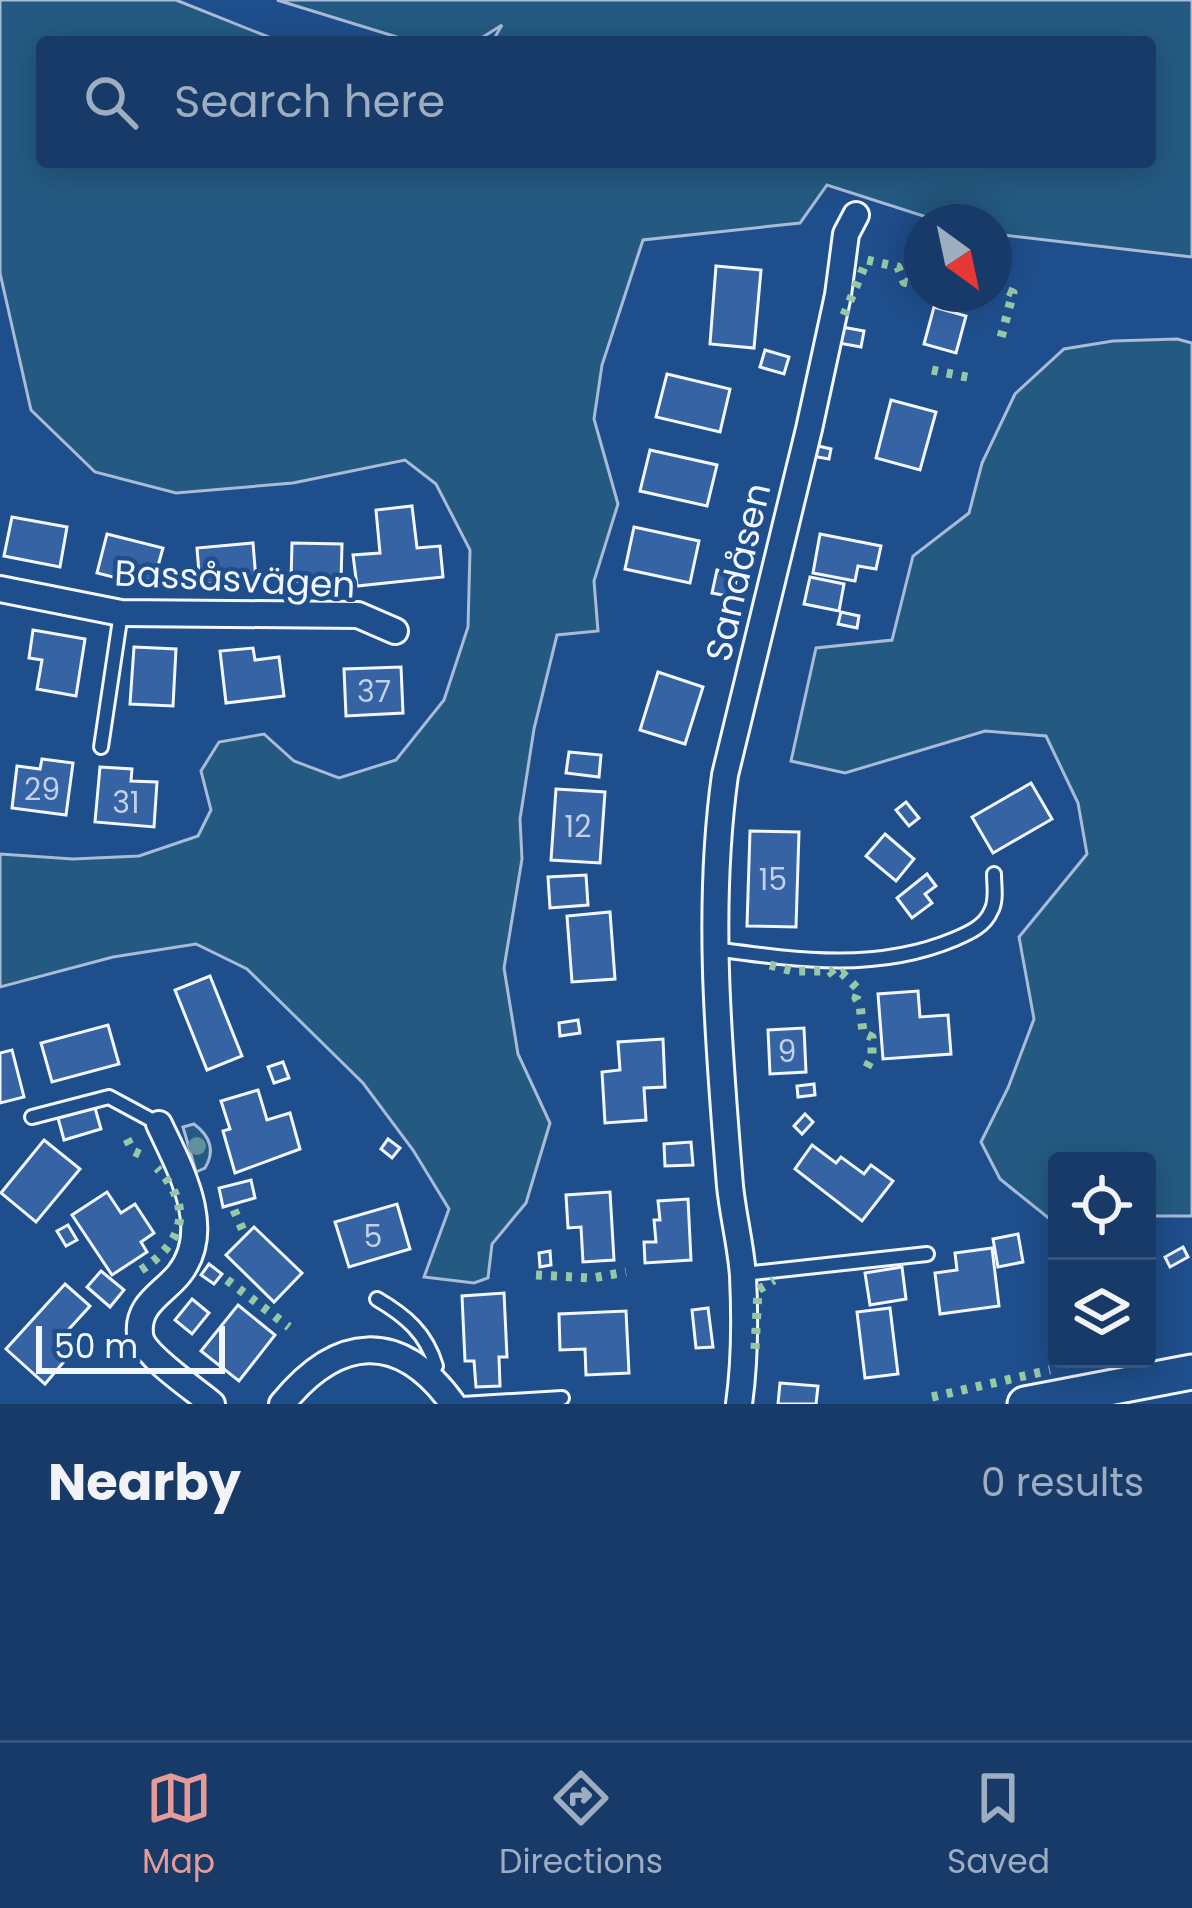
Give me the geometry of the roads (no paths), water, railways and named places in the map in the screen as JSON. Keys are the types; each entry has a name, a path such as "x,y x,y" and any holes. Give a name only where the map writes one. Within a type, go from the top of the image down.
{"street":[{"name":"Sandåsen","path":"740,1404 743,1274 728,1154 715,950 718,829 725,775 813,413 846,234 856,215"},
{"name":"Bassåsvägen","path":"0,590 121,613 358,615 395,631"},
{"path":"159,1124 185,1180 193,1208 193,1234 182,1271 145,1306 139,1336 147,1351 212,1404"},
{"path":"282,1404 317,1366 347,1352 373,1349 407,1359 429,1375 453,1404"},
{"path":"1024,1404 1192,1372"}],"lane":[{"path":"101,747 121,613"},
{"path":"715,950 828,961 904,955 941,945 980,926 994,904 994,874"},
{"path":"32,1117 109,1097 159,1124"},
{"path":"743,1274 927,1254"},
{"path":"377,1299 403,1314 421,1333 436,1366 429,1375"},
{"path":"462,1404 562,1398"}]}
